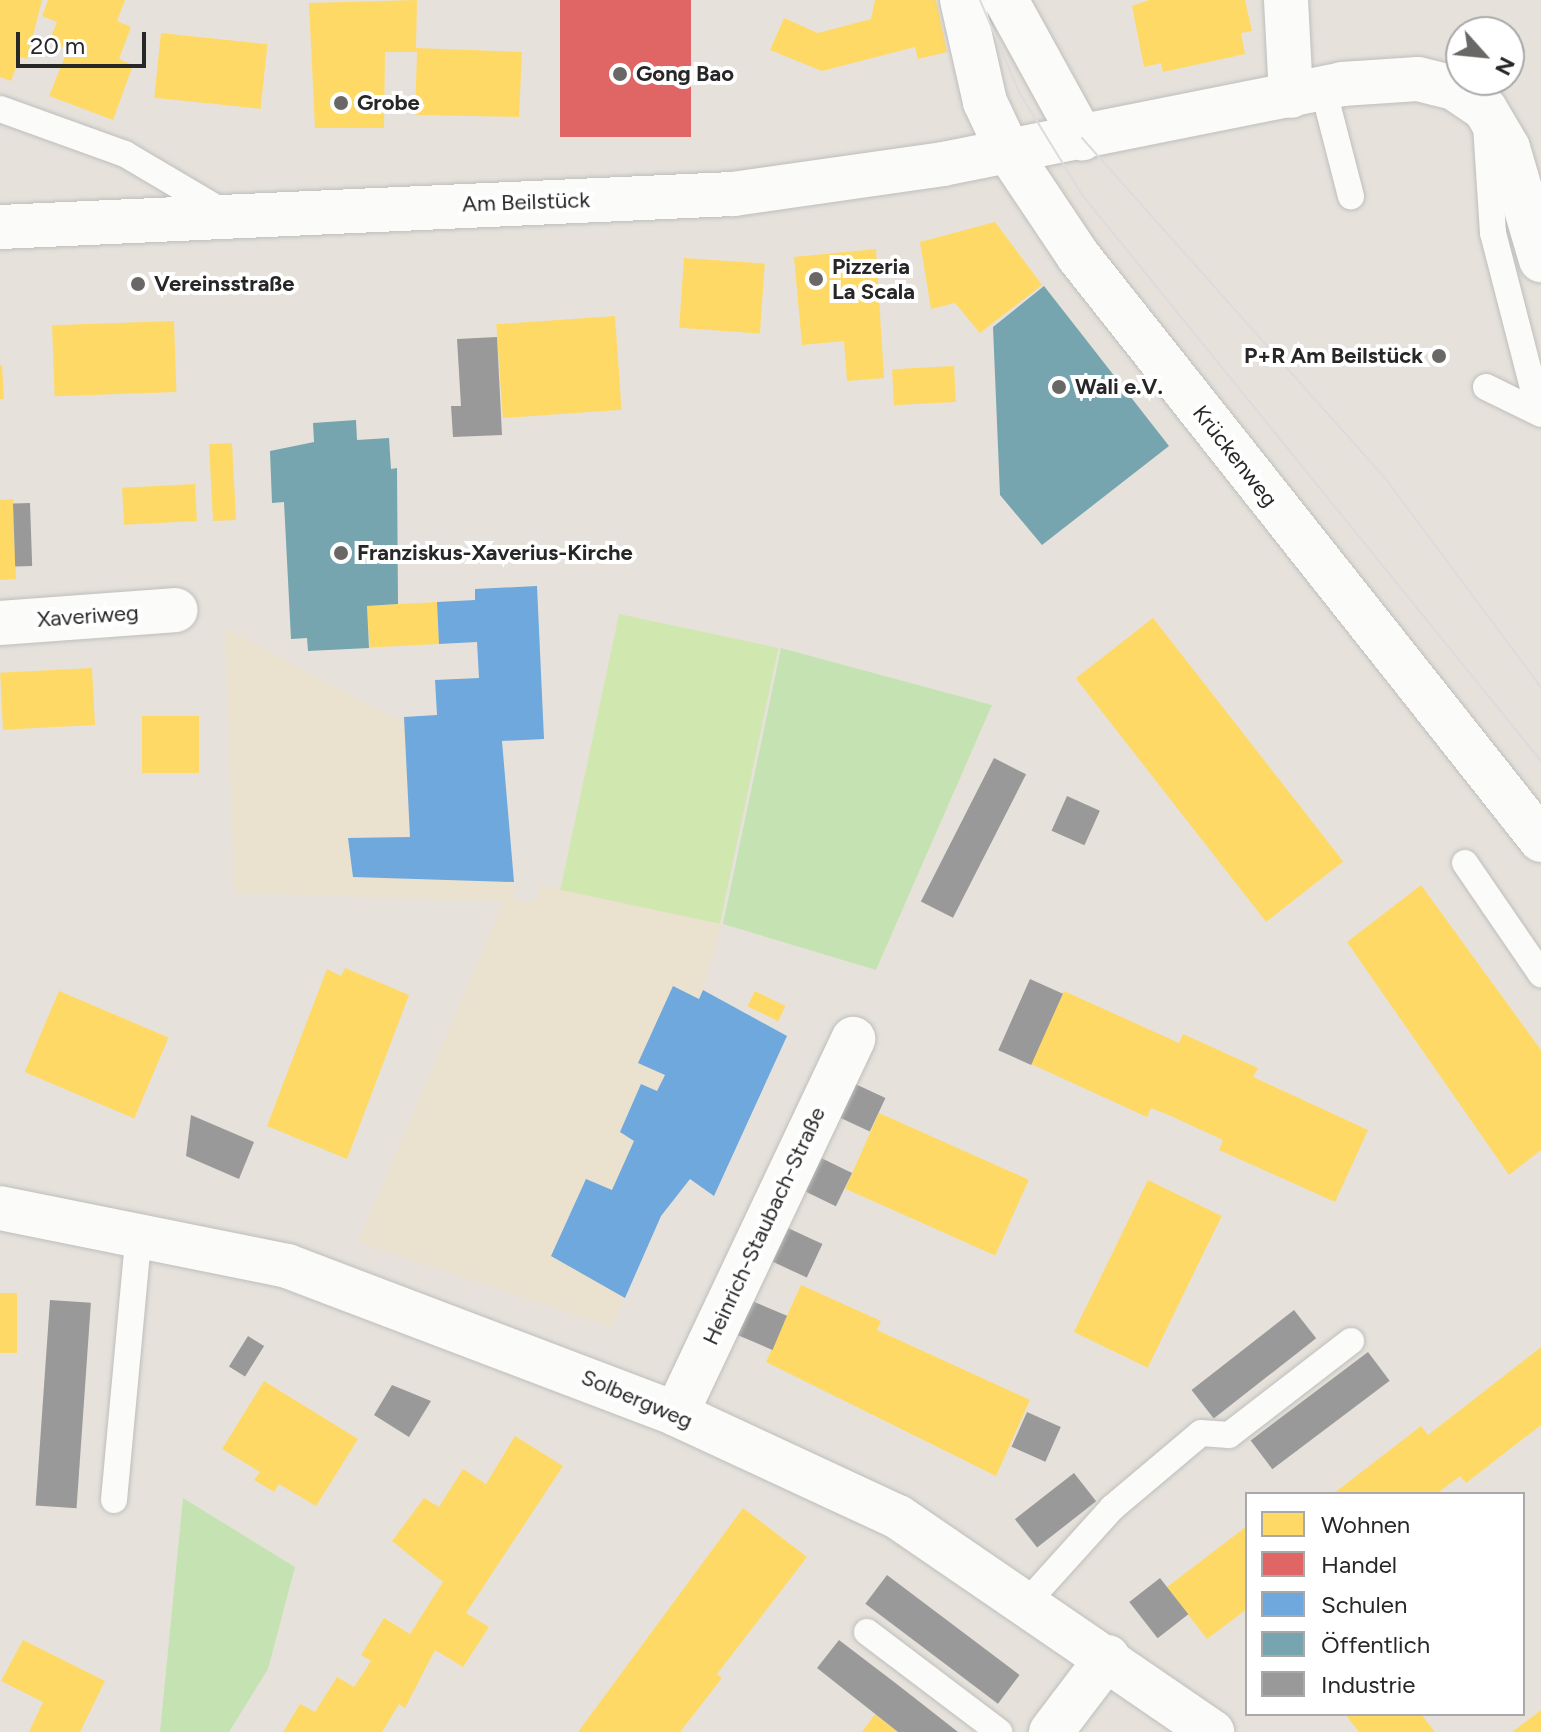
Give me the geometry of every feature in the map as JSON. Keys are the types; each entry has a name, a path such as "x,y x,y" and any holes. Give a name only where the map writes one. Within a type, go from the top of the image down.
{"street":[{"name":"Krückenweg","path":"962,0 985,102 1046,145 1079,257 1541,840"},
{"path":"1006,0 1046,145 1307,92 1418,79 1454,88 1485,109 1508,148 1541,260"},
{"path":"1286,0 1307,92"},
{"name":"Am Beilstück","path":"0,227 733,194 1046,145"},
{"name":"Xaveriweg","path":"0,623 176,610"},
{"name":"Heinrich-Staubach-Straße","path":"676,1414 853,1039"},
{"name":"Solbergweg","path":"0,1208 139,1233 287,1266 676,1414 898,1517 1029,1600 1212,1732"},
{"path":"1051,1732 1108,1657"}],"lane":[{"path":"1307,92 1351,196"},
{"path":"0,109 125,154 233,218"},
{"path":"1485,109 1493,233 1540,412"},
{"path":"1486,387 1540,412"},
{"path":"1465,863 1541,974"},
{"path":"114,1500 139,1233"},
{"path":"1029,1600 1112,1508 1201,1433 1229,1435 1351,1341"},
{"path":"867,1632 999,1732"}],"shaded area":[{"path":"537,586 544,739 502,741 515,901 536,902 541,885 722,923 703,990 787,1036 714,1196 690,1180 661,1216 612,1327 358,1242 504,901 234,893 225,628 393,718 437,715 480,704 475,589"}],"green space":[{"path":"619,614 778,648 720,924 560,890"},
{"path":"781,648 992,705 876,970 723,924"},
{"path":"183,1498 295,1567 268,1669 229,1732 160,1732"}],"building: Wohnen":[{"path":"0,0 42,0 27,59 20,57 11,81 0,77"},
{"path":"48,0 125,0 117,21 131,27 119,59 133,65 113,120 49,96 68,49 49,42 57,22 42,16"},
{"path":"417,0 416,48 522,52 519,117 415,115 417,52 385,52 384,128 315,128 309,3"},
{"path":"875,0 936,0 947,52 918,59 915,47 822,71 770,50 784,18 818,33 871,19"},
{"path":"1149,0 1245,0 1252,31 1241,33 1245,54 1163,72 1161,63 1144,67 1132,6"},
{"path":"161,33 267,44 261,109 154,98"},
{"path":"995,222 1042,285 980,333 955,303 931,309 920,242"},
{"path":"876,249 884,378 847,381 844,341 802,345 794,257"},
{"path":"684,258 765,264 760,333 679,328"},
{"path":"615,316 622,410 503,418 496,324"},
{"path":"174,321 176,392 55,396 52,325"},
{"path":"2,365 4,399 0,399"},
{"path":"954,366 956,402 894,405 892,369"},
{"path":"232,443 236,520 213,521 209,444"},
{"path":"195,484 197,521 124,525 122,488"},
{"path":"13,499 16,579 0,580 0,500"},
{"path":"437,602 439,644 369,648 367,606"},
{"path":"1153,618 1343,861 1266,922 1076,678"},
{"path":"92,668 95,725 3,730 0,673"},
{"path":"142,716 199,716 199,773 142,773"},
{"path":"1421,885 1541,1050 1541,1150 1509,1175 1347,942"},
{"path":"345,968 409,995 347,1159 267,1126 327,969 341,976"},
{"path":"59,991 169,1037 134,1119 25,1072"},
{"path":"755,991 786,1006 778,1021 748,1006"},
{"path":"1064,991 1179,1043 1183,1034 1258,1068 1253,1077 1368,1130 1335,1202 1219,1150 1223,1140 1171,1116 1151,1108 1147,1117 1031,1064"},
{"path":"879,1113 1029,1180 995,1256 845,1189"},
{"path":"1148,1180 1222,1216 1148,1368 1074,1332"},
{"path":"801,1285 881,1321 877,1330 1030,1400 996,1476 766,1362"},
{"path":"0,1293 17,1293 17,1353 0,1353"},
{"path":"1541,1347 1541,1425 1466,1483 1460,1476 1439,1492 1336,1492 1421,1426 1428,1435"},
{"path":"264,1381 358,1439 316,1506 279,1484 274,1492 254,1480 260,1472 222,1449"},
{"path":"515,1436 563,1466 466,1613 489,1627 463,1667 435,1650 405,1708 399,1704 382,1732 283,1732 300,1704 315,1712 337,1677 354,1687 371,1661 361,1655 384,1618 410,1634 443,1582 392,1541 424,1498 439,1507 463,1469 486,1484"},
{"path":"743,1508 807,1557 717,1674 722,1678 680,1732 578,1732"},
{"path":"1245,1528 1245,1610 1207,1639 1167,1587"},
{"path":"23,1640 105,1681 80,1732 29,1732 43,1702 1,1681"},
{"path":"1541,1710 1541,1732 1512,1732"},
{"path":"875,1714 890,1726 898,1732 862,1732"},
{"path":"1347,1716 1423,1716 1435,1732 1359,1732"}],"building: Handel":[{"name":"Gong Bao","path":"560,0 691,0 691,137 560,137"}],"building: Schulen":[{"path":"537,586 544,739 502,741 514,882 353,877 348,838 410,837 404,717 437,715 435,680 479,678 477,642 439,644 437,602 475,600 475,589"},
{"path":"673,986 699,999 703,990 787,1036 714,1196 690,1179 661,1216 625,1298 551,1256 586,1179 612,1190 634,1141 620,1132 641,1084 657,1091 665,1075 638,1063"}],"building: Öffentlich":[{"name":"Wali e.V.","path":"1044,286 1169,446 1042,545 1000,495 993,327"},
{"name":"Franziskus-Xaverius-Kirche","path":"356,420 357,440 389,438 391,469 397,468 398,604 367,606 369,648 308,651 307,638 291,639 284,502 272,503 270,451 314,442 313,423"}],"building: Industrie":[{"path":"497,337 502,435 453,437 451,406 461,406 457,339"},
{"path":"30,503 32,566 15,567 13,504"},
{"path":"994,758 1026,774 953,918 921,901"},
{"path":"1067,796 1100,811 1084,845 1052,831"},
{"path":"1030,979 1063,994 1031,1065 998,1050"},
{"path":"851,1082 885,1098 870,1132 835,1116"},
{"path":"191,1115 254,1142 239,1179 186,1156"},
{"path":"817,1156 852,1173 836,1206 801,1189"},
{"path":"788,1228 822,1244 807,1278 772,1262"},
{"path":"50,1300 91,1303 77,1508 36,1505"},
{"path":"752,1301 787,1316 773,1350 738,1335"},
{"path":"1294,1310 1316,1338 1214,1418 1192,1390"},
{"path":"248,1336 264,1346 245,1377 229,1367"},
{"path":"1368,1352 1390,1381 1272,1469 1251,1440"},
{"path":"392,1385 431,1401 409,1437 374,1415"},
{"path":"1027,1412 1061,1427 1045,1462 1012,1447"},
{"path":"1074,1473 1096,1501 1037,1548 1015,1519"},
{"path":"887,1575 1020,1675 998,1704 865,1604"},
{"path":"1160,1578 1188,1614 1158,1638 1129,1602"},
{"path":"839,1640 958,1732 898,1732 817,1668"}],"tram line":[{"path":"980,0 1019,92 1083,196 1541,761"},
{"path":"1082,138 1385,478 1541,687"}],"place":[{"name":"Gong Bao","path":"620,74"},
{"name":"Grobe","path":"341,103"},
{"name":"Pizzeria La Scala","path":"816,279"},
{"name":"Vereinsstraße","path":"138,284"},
{"name":"P+R Am Beilstück","path":"1439,356"},
{"name":"Wali e.V.","path":"1059,387"},
{"name":"Franziskus-Xaverius-Kirche","path":"341,553"}]}
